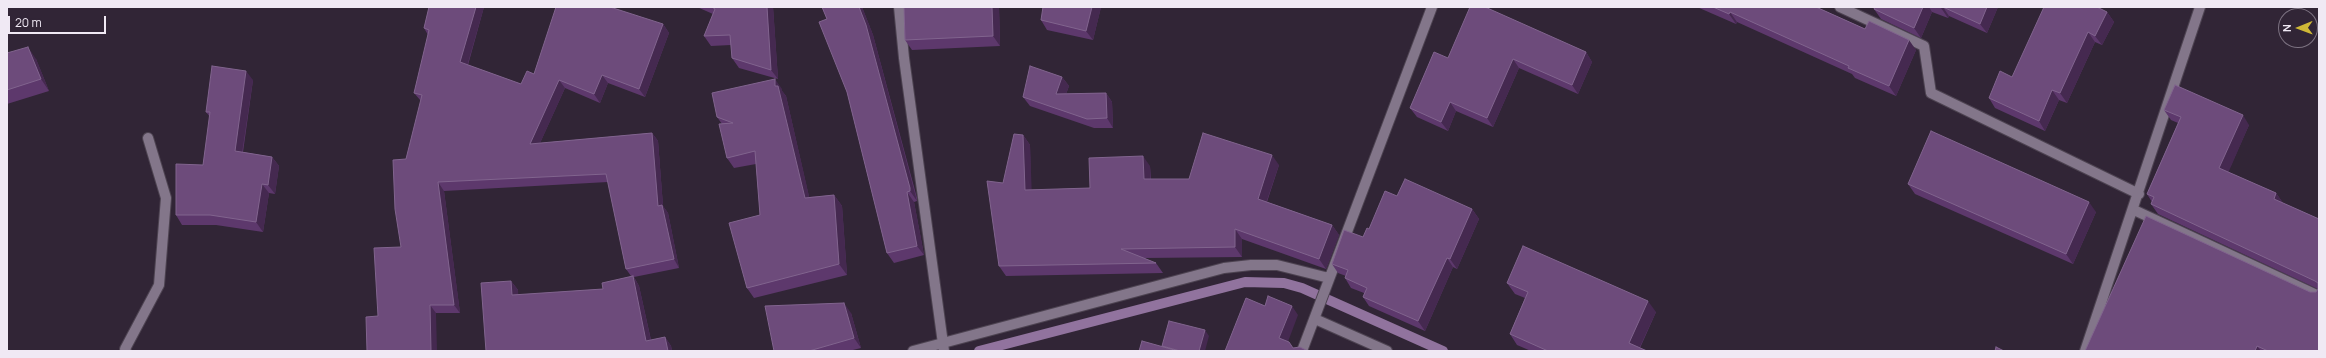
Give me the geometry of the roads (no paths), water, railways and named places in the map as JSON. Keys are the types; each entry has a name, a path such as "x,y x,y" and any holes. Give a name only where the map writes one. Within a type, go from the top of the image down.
{"street":[{"path":"899,7 904,58 943,347"},
{"path":"1302,351 1432,7"},
{"path":"1840,7 1924,46 1931,93 2139,194"},
{"path":"2085,351 2134,210 2200,7"},
{"path":"126,351 125,349 159,285 166,198 148,138"},
{"path":"2134,210 2319,296"},
{"path":"913,351 943,347 1224,268 1251,264 1277,265 1328,282"},
{"path":"1315,319 1387,351"}],"waterway":[{"path":"979,351 1245,282 1284,283 1302,288 1443,351"}]}
